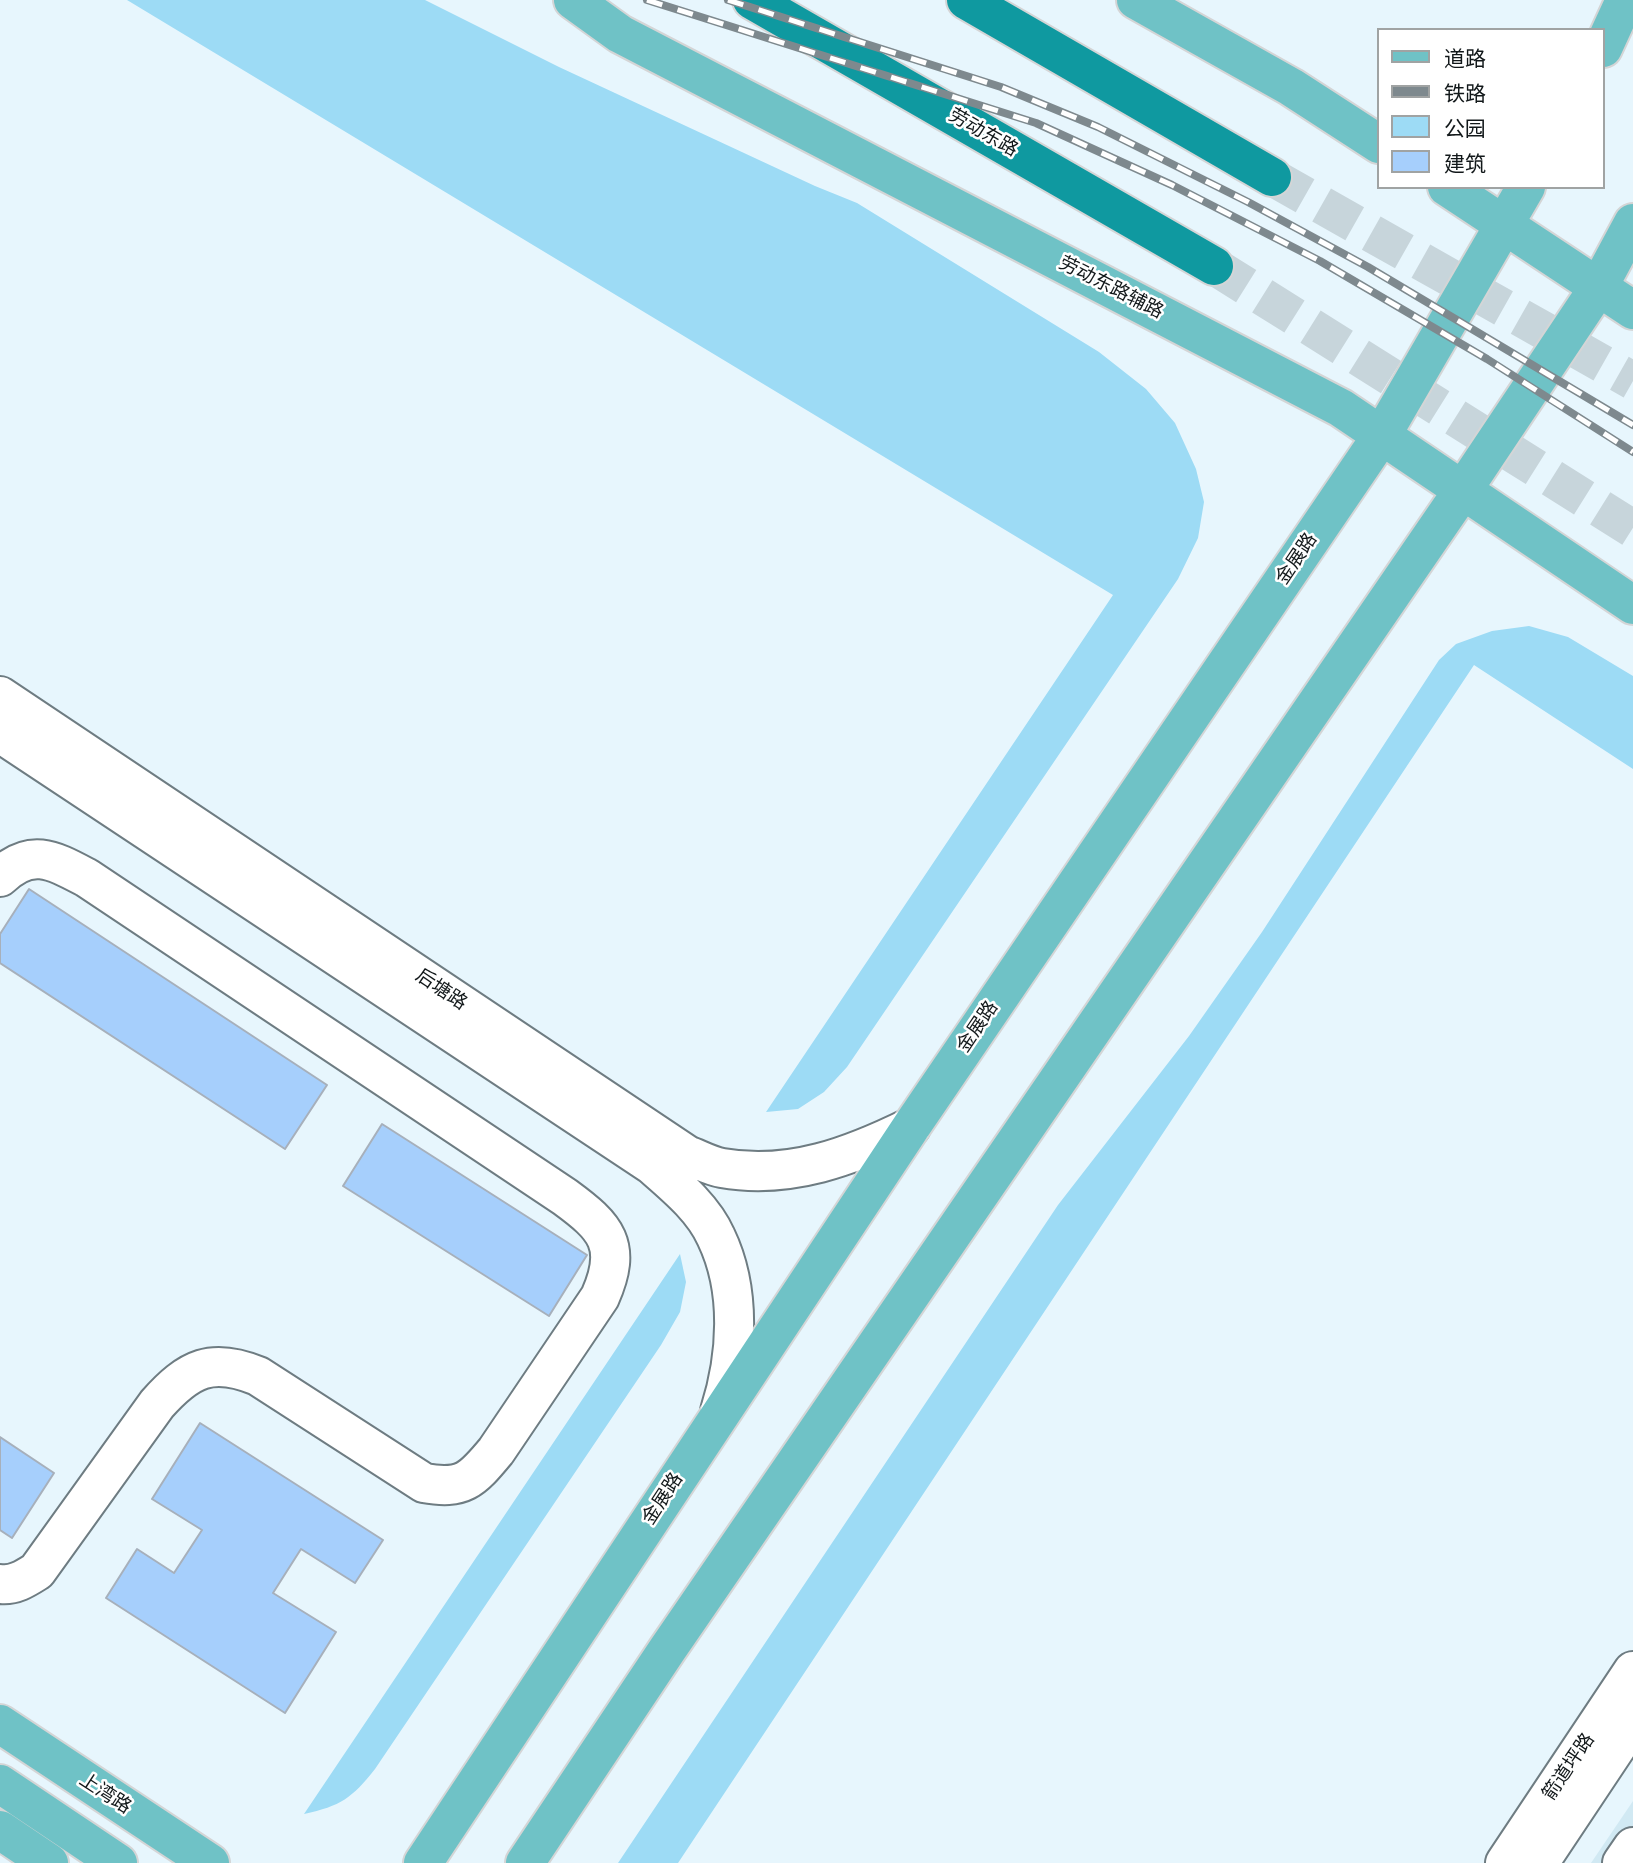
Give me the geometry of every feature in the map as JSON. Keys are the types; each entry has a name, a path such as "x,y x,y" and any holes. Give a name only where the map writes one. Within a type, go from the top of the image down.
{"highway":[{"name":"劳动东路","path":"752,0 1214,266"},
{"path":"966,0 1272,177"}],"main road":[{"name":"劳动东路辅路","path":"573,0 620,34 1342,408 1633,605"},
{"path":"1136,0 1292,87 1378,143"},
{"path":"1605,44 1625,0"},
{"path":"1450,189 1633,310"},
{"name":"金展路","path":"423,1863 911,1127 1381,435 1524,189"},
{"path":"525,1863 675,1639 1463,490 1598,288 1633,223"},
{"name":"上湾路","path":"0,1724 210,1863"},
{"path":"0,1784 118,1863"},
{"path":"0,1830 49,1863"}],"street":[{"name":"后塘路","path":"5,723 687,1155 719,1168 750,1171 792,1169 833,1161 911,1127"},
{"name":"后塘路","path":"5,723 652,1165 676,1186 698,1209 716,1237 731,1293 734,1322 733,1358 720,1412"},
{"path":"0,877 18,862 38,858 87,878 565,1196 588,1214 605,1233 611,1256 609,1276 600,1297 496,1451 480,1470 463,1483 445,1487 424,1483 258,1376 234,1367 214,1367 192,1372 174,1384 37,1571 24,1580 7,1585 0,1584"},
{"name":"箭道坪路","path":"1505,1863 1633,1671"},
{"name":"箭道坪路","path":"1539,1863 1633,1722"},
{"path":"1622,1863 1633,1847"}],"shaded area":[{"path":"1633,1801 1633,1863 1591,1863"}],"green space":[{"path":"127,0 425,0 559,67 857,203 1099,352 1146,389 1175,423 1196,469 1204,502 1198,538 1178,579 847,1067 824,1092 798,1109 766,1112 1113,595"},
{"path":"1529,626 1568,637 1633,676 1633,769 1474,665 678,1863 618,1863 1058,1205 1189,1036 1262,932 1439,660 1456,644 1492,631"},
{"path":"680,1254 686,1282 680,1312 661,1345 375,1769 345,1799 327,1808 304,1814"}],"building":[{"path":"29,889 327,1085 285,1149 0,963 0,934"},
{"path":"382,1124 587,1255 549,1316 343,1186"},
{"path":"200,1423 383,1540 355,1583 301,1549 273,1593 336,1632 285,1713 106,1598 137,1549 174,1573 202,1530 152,1499"},
{"path":"0,1437 54,1473 12,1538 0,1530"}],"tunnel":[{"path":"1272,177 1633,381"},
{"path":"1214,266 1633,529"}],"railway":[{"path":"647,0 1036,123 1172,185 1320,261 1487,359 1633,452"},
{"path":"728,0 1001,87 1098,127 1248,202 1368,267 1633,425"}]}
